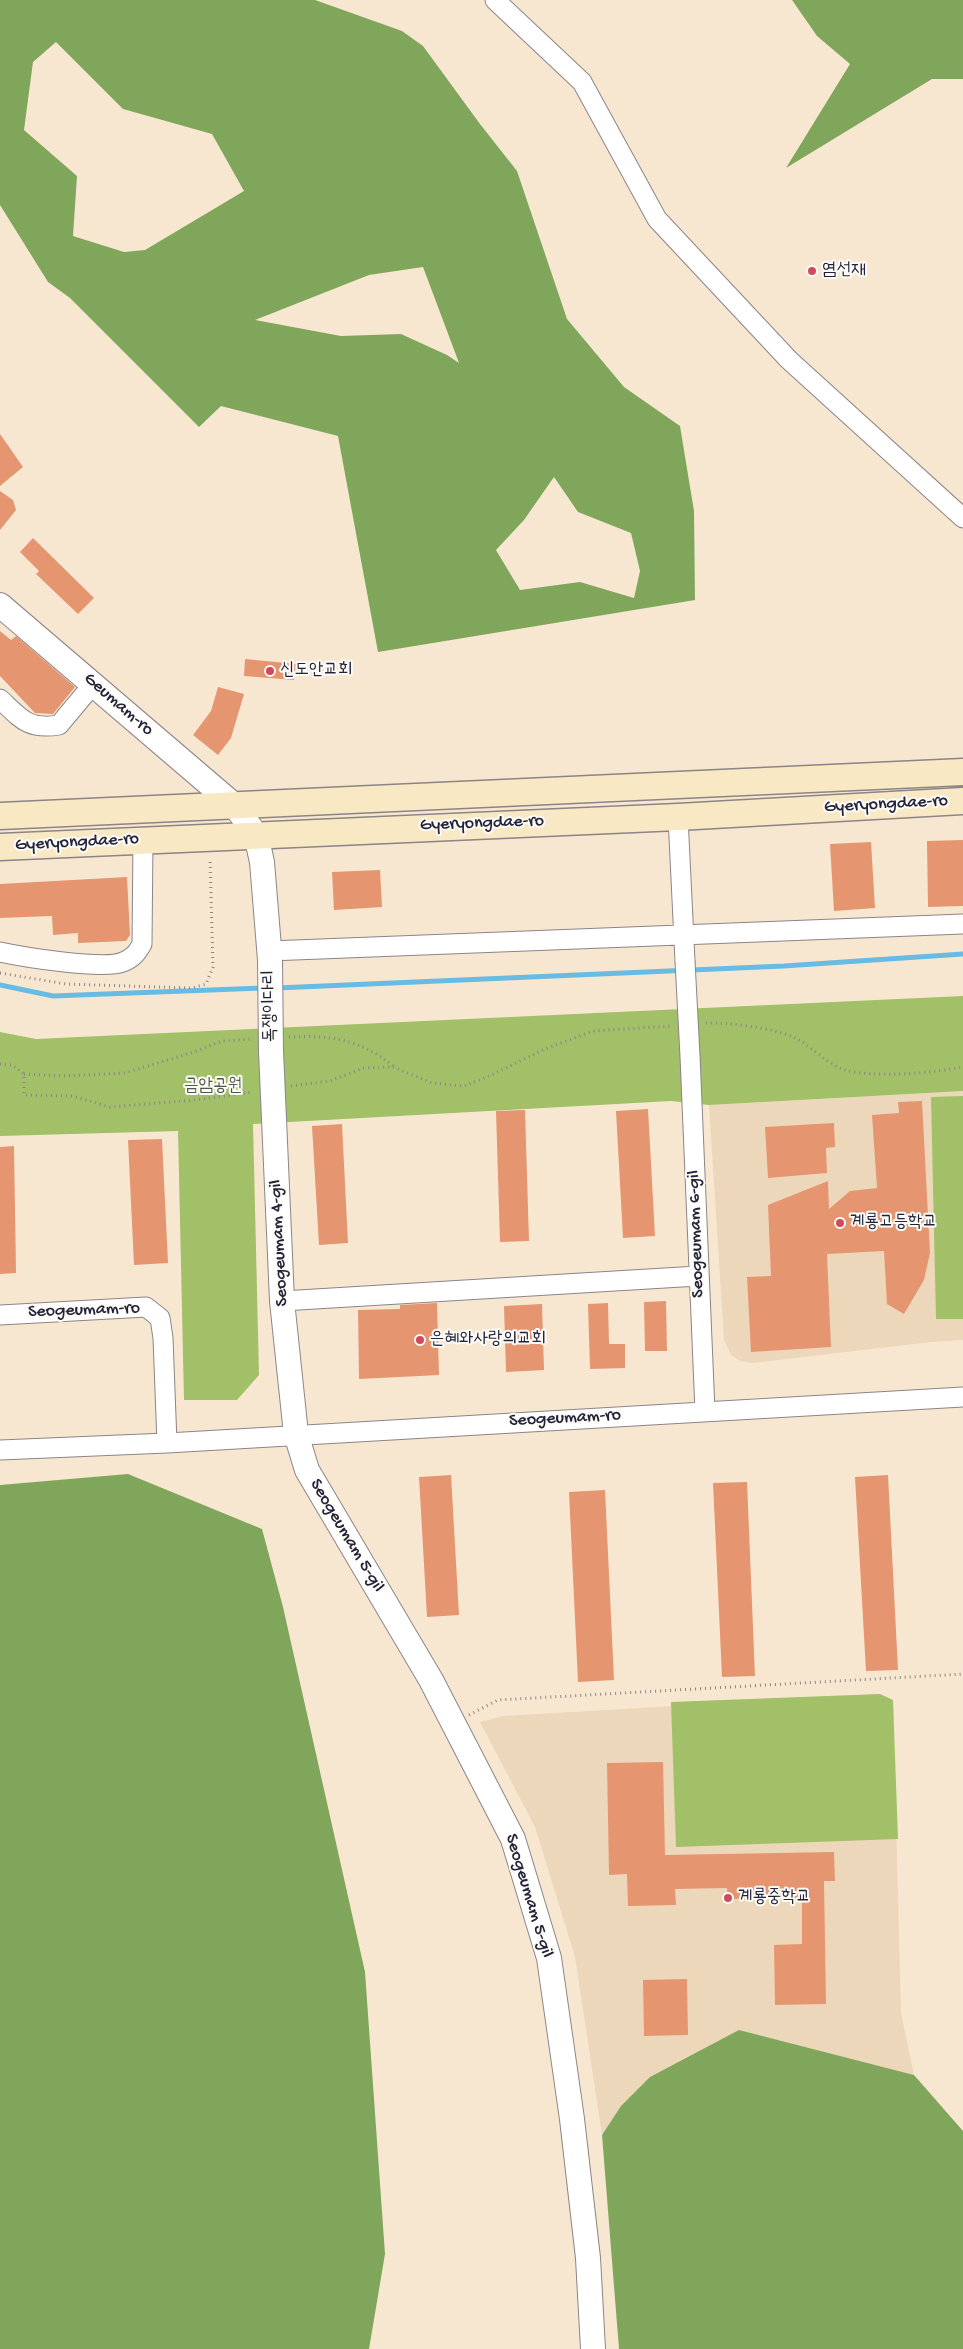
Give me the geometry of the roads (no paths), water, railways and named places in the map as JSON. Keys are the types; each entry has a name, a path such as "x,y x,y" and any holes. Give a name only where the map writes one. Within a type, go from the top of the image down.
{"main road":[{"name":"Gyeryongdae-ro","path":"0,816 963,772"},
{"name":"Gyeryongdae-ro","path":"0,847 678,817 963,801"}],"street":[{"path":"495,0 582,82 658,219 789,360 963,518"},
{"name":"Geumam-ro","path":"0,605 94,683 235,806"},
{"path":"0,699 25,723 42,728 59,725 94,683"},
{"path":"235,806 256,835 262,862 270,956 963,924"},
{"path":"678,817 683,936"},
{"path":"0,952 81,964 122,963 135,956 142,944 143,840"},
{"name":"Seogeumam 6-gil","path":"683,936 705,1411"},
{"name":"독쟁이다리","path":"270,956 273,1042"},
{"name":"Seogeumam 4-gil","path":"273,1042 273,1088 282,1301 296,1434"},
{"path":"282,1301 698,1276"},
{"name":"Seogeumam-ro","path":"0,1315 146,1307 160,1318 163,1338 167,1442"},
{"name":"Seogeumam-ro","path":"0,1450 963,1397"},
{"name":"Seogeumam 5-gil","path":"296,1434 307,1470 431,1680 513,1839 549,1958 572,2119 588,2258 593,2349"}],"waterway":[{"path":"277,988 784,966 963,954"},
{"path":"0,985 53,996 263,988"}],"place":[{"name":"염선재","path":"812,271"},
{"name":"신도안교회","path":"270,671"},
{"name":"계룡고등학교","path":"840,1223"},
{"name":"은혜와사랑의교회","path":"420,1340"},
{"name":"계룡중학교","path":"728,1898"}],"park label":[{"name":"금암공원","path":"213,1087"}]}
